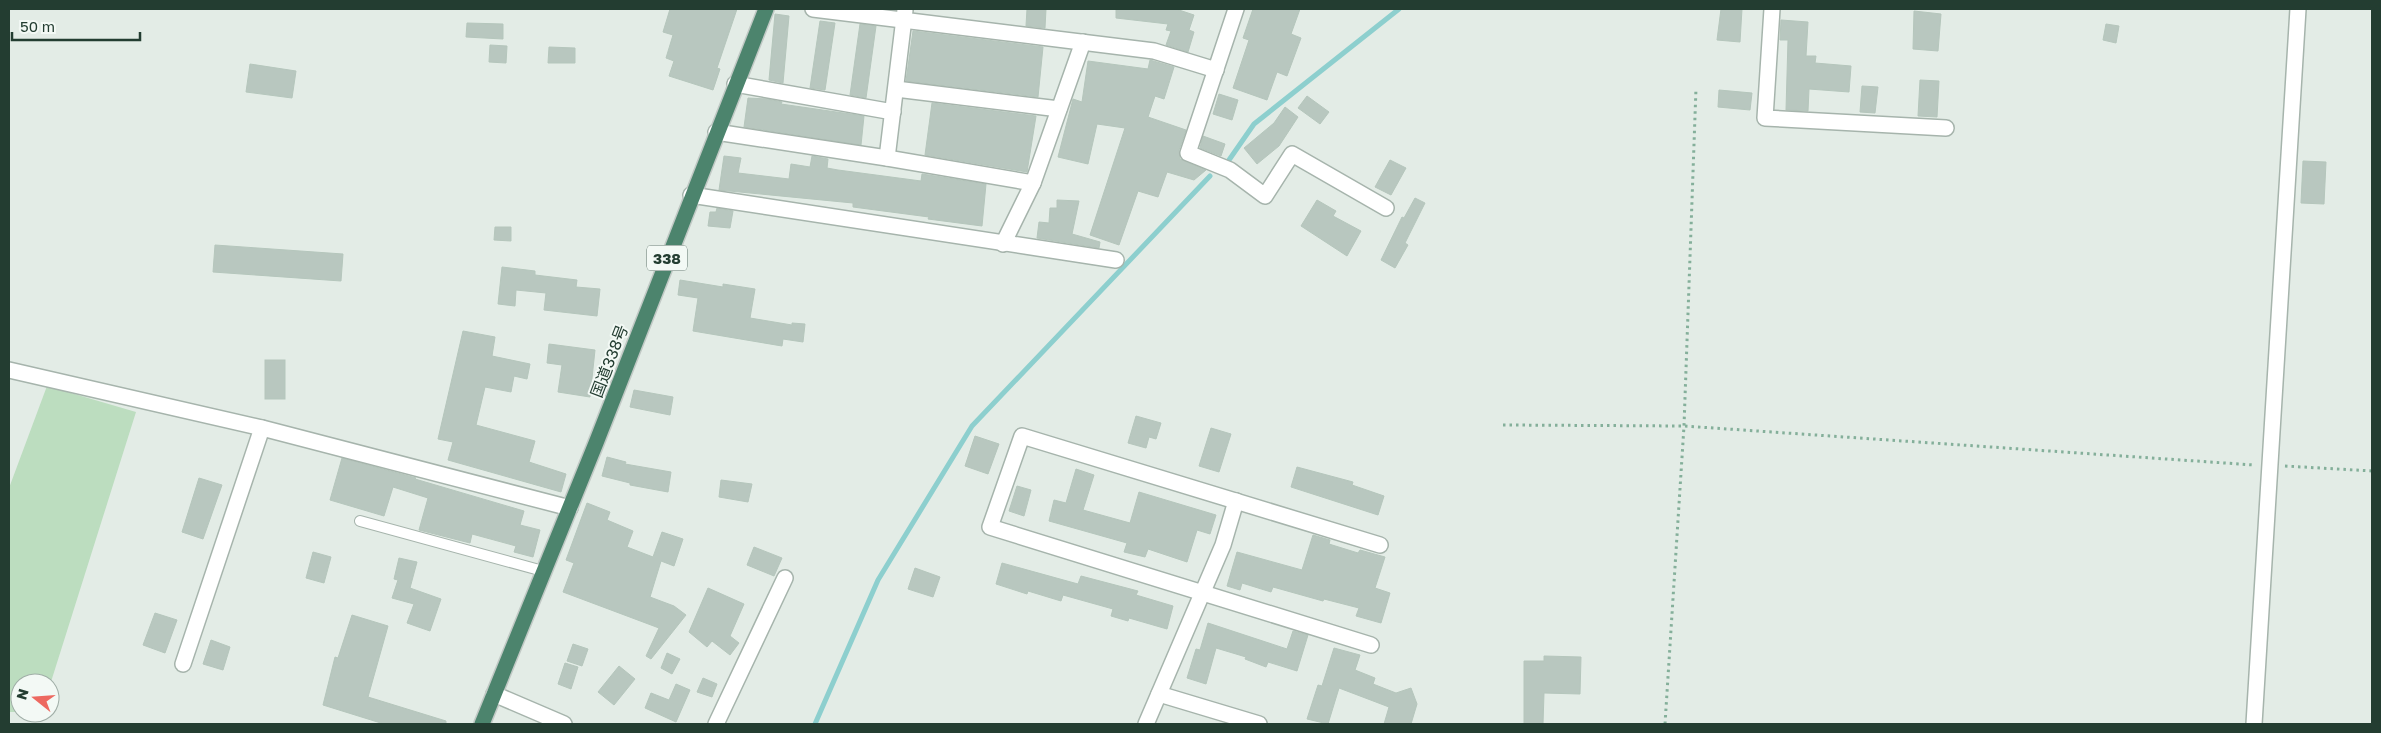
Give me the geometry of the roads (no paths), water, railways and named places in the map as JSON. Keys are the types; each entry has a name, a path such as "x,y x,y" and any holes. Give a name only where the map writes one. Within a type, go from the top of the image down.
{"highway":[{"name":"国道338号","path":"482,724 570,508 691,195 766,9"}],"street":[{"path":"813,9 905,14 1083,42 1154,51 1216,70"},
{"path":"1236,9 1188,153 1230,170 1266,196 1292,154 1386,208"},
{"path":"1772,9 1765,118 1946,128"},
{"path":"2254,724 2298,9"},
{"path":"887,158 905,14"},
{"path":"1003,244 1033,182 1083,42"},
{"path":"735,84 893,112"},
{"path":"896,89 1059,109"},
{"path":"716,132 1033,182"},
{"path":"691,195 1116,260"},
{"path":"9,370 262,428 570,508"},
{"path":"183,664 262,428"},
{"path":"1371,646 990,527 1022,436 1380,545"},
{"path":"1146,724 1201,594 1224,545 1236,501"},
{"path":"716,724 785,578"},
{"path":"494,694 564,724"},
{"path":"1159,694 1259,724"}],"lane":[{"path":"360,521 543,571"}],"waterway":[{"path":"1229,160 1254,124 1399,9"},
{"path":"815,724 878,580 972,426 1210,176"}]}
